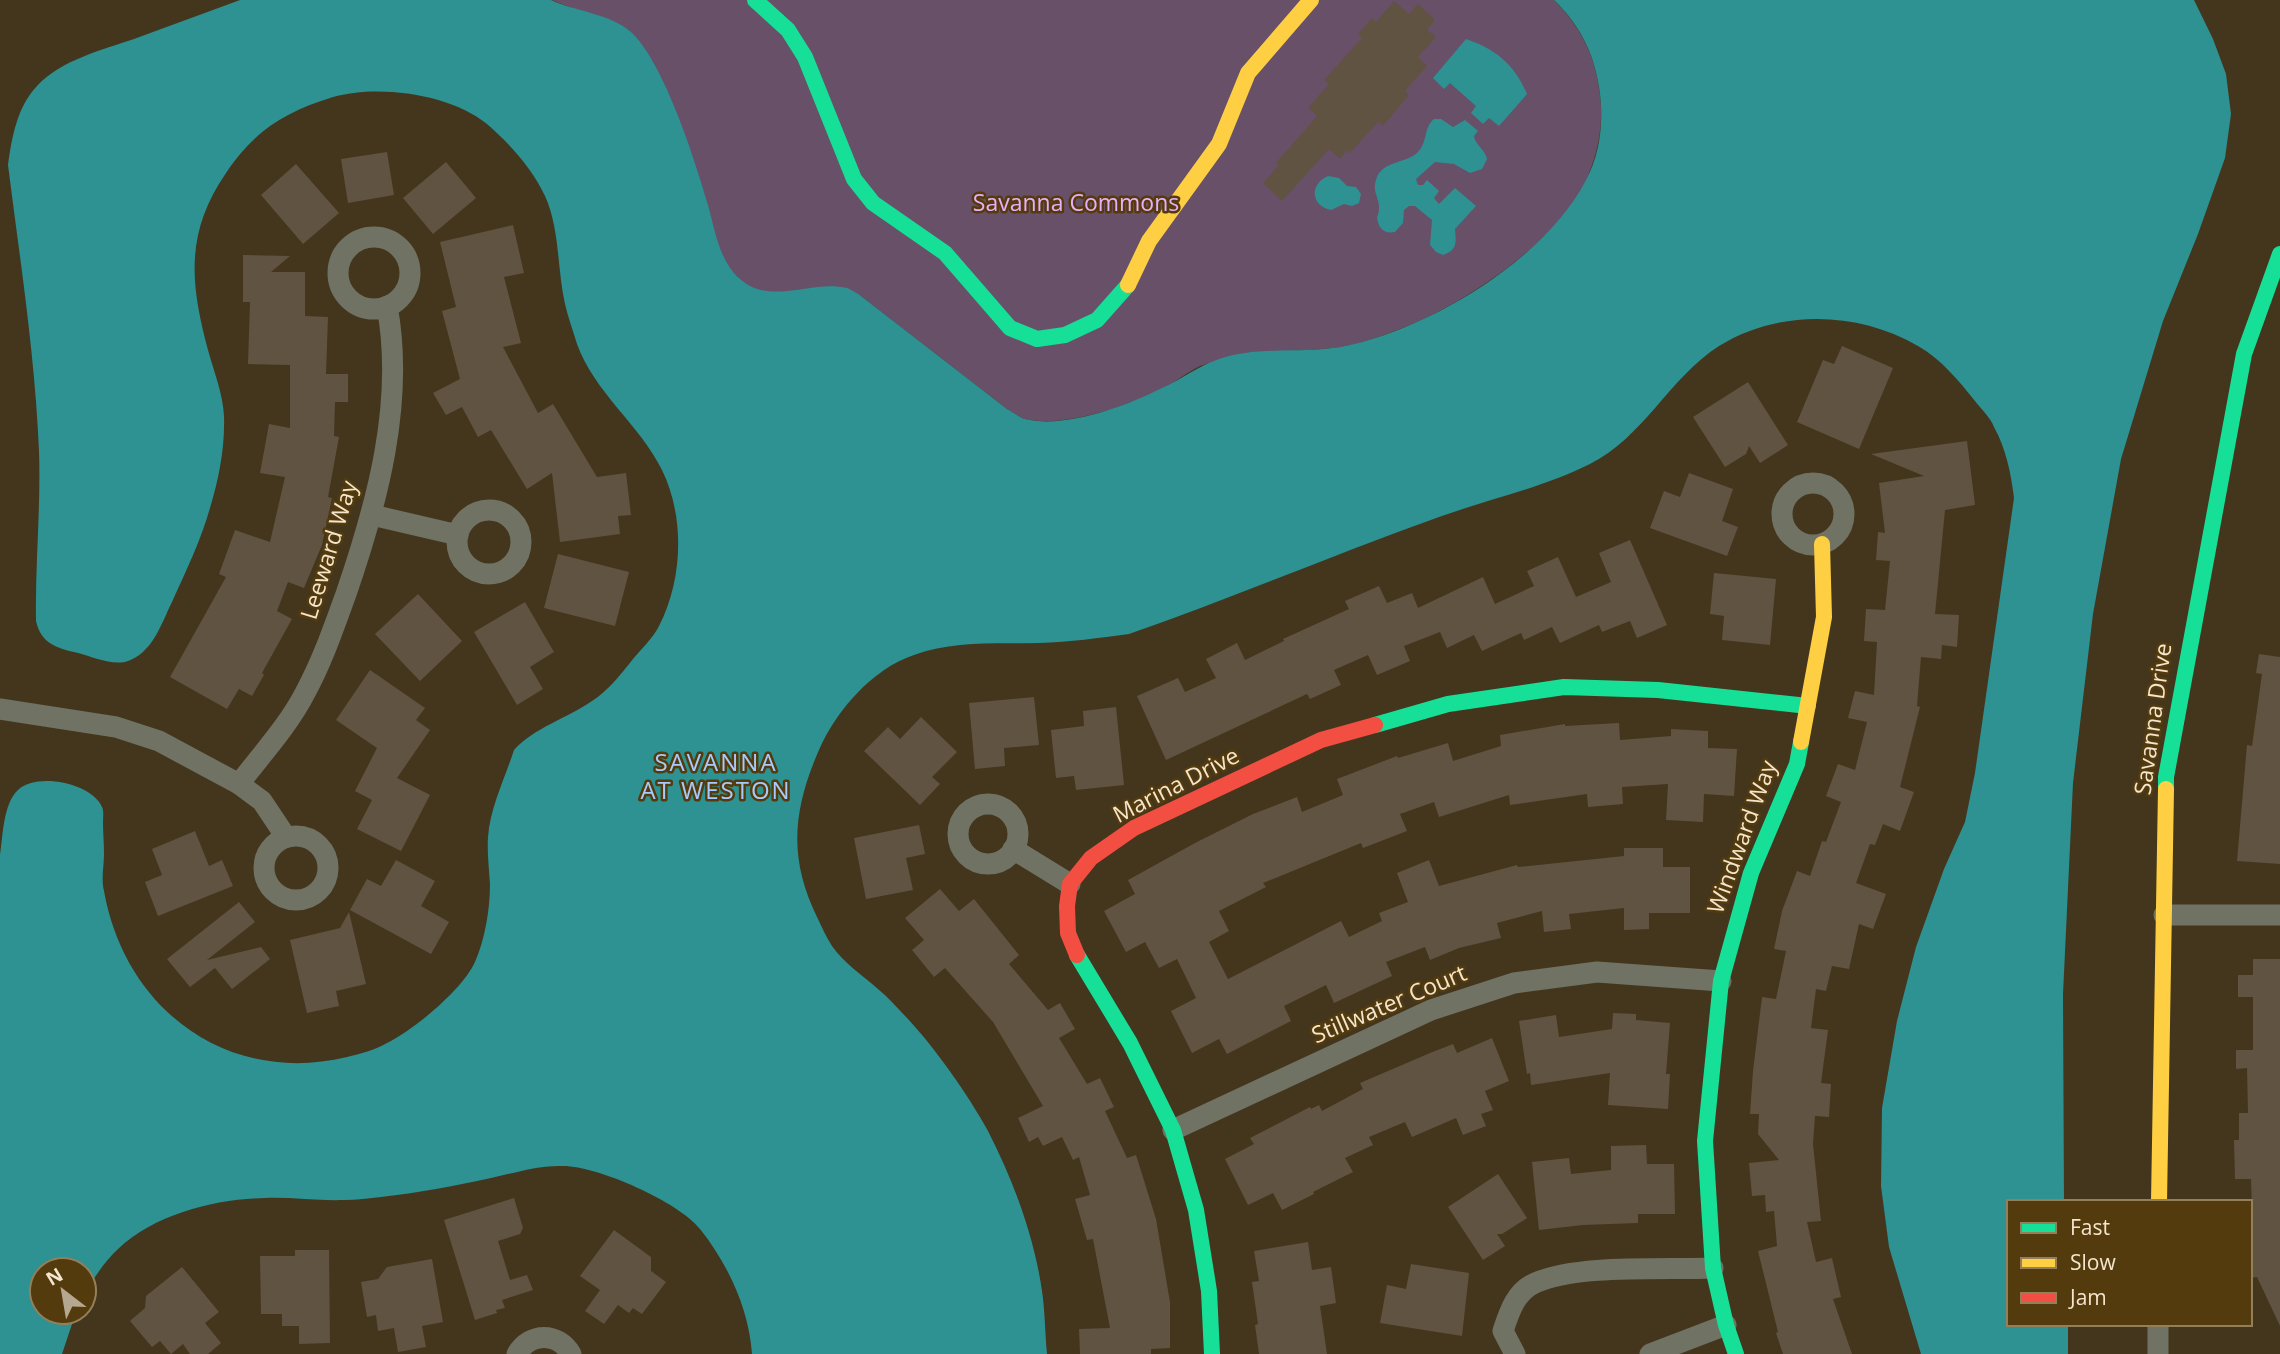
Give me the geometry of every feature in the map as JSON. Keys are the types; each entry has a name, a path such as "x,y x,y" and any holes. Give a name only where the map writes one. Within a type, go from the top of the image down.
{"street":[{"path":"755,0 788,30 805,57 854,179 873,203 945,253 1010,328 1037,339 1065,335 1097,320 1130,283 1150,241 1219,144 1248,72 1311,0"},
{"name":"Savanna Drive","path":"2159,1200 2166,777 2244,354 2280,254"},
{"name":"Leeward Way","path":"239,784 305,694 337,621 372,514 391,400 391,327 387,306"},
{"path":"372,514 458,535"},
{"name":"Windward Way","path":"1736,1354 1726,1325 1713,1268 1704,1140 1721,981 1752,873 1797,764 1824,617 1822,544"},
{"name":"Marina Drive","path":"1070,884 1091,858 1147,822 1321,740 1448,704 1564,687 1658,690 1808,706"},
{"path":"0,709 79,720 127,730 159,741 239,784 262,801 286,837"},
{"path":"1013,849 1070,884 1067,906 1068,933 1080,963 1130,1043 1173,1129 1196,1210 1209,1291 1212,1354"},
{"path":"2164,915 2280,915"},
{"name":"Stillwater Court","path":"1173,1129 1431,1010 1514,983 1597,972 1721,981"},
{"path":"1515,1354 1503,1331 1512,1304 1533,1284 1577,1272 1713,1268"},
{"path":"1650,1354 1726,1325"},
{"path":"2158,1326 2158,1354"},
{"path":"517,1354 527,1342 550,1337 561,1342 571,1354"}],"green space":[{"name":"Savanna Commons","path":"552,0 1554,0 1571,19 1589,51 1597,75 1601,111 1600,133 1588,176 1575,200 1555,225 1504,270 1475,290 1418,322 1347,346 1256,353 1206,364 1149,395 1096,414 1059,420 1025,419 1007,409 861,296 834,289 764,291 741,280 726,264 629,30"}],"water":[{"path":"240,0 551,0 599,15 626,28 652,60 676,110 722,254 739,278 764,291 834,286 847,288 1007,409 1025,419 1058,421 1095,414 1131,402 1219,359 1251,352 1334,348 1383,336 1451,305 1516,261 1544,236 1568,209 1591,169 1600,135 1600,99 1593,62 1578,29 1554,0 2194,0 2226,74 2231,114 2225,158 2163,321 2121,459 2093,614 2073,783 2063,994 2064,1200 2007,1200 2007,1326 2068,1326 2068,1354 1921,1354 1889,1247 1881,1186 1882,1108 1897,1021 1916,947 1944,869 1965,822 1975,773 2014,498 2007,461 1990,420 1956,378 1934,357 1895,334 1870,326 1818,319 1767,325 1719,346 1685,374 1626,439 1590,464 1553,480 1439,517 1129,634 1084,640 960,645 929,650 884,670 845,706 826,735 804,793 797,834 801,874 832,946 886,996 918,1031 951,1073 988,1131 1014,1188 1034,1249 1043,1299 1047,1354 752,1354 747,1320 728,1272 700,1229 690,1219 637,1187 596,1172 554,1166 395,1195 349,1200 246,1199 207,1205 150,1226 118,1249 98,1273 98,1256 28,1256 28,1326 71,1326 62,1354 0,1354 0,855 9,803 18,790 37,782 63,783 87,792 102,807 103,886 116,933 134,971 158,1003 188,1029 223,1048 261,1060 303,1063 367,1052 398,1037 424,1019 469,973 479,953 488,914 489,826 514,750 531,735 592,701 614,682 659,626 667,608 677,568 675,508 669,488 653,454 594,378 577,344 562,291 556,235 550,209 534,176 512,148 487,124 454,105 413,94 351,93 300,109 260,134 226,173 203,217 195,259 195,280 202,326 223,408 222,451 216,485 202,532 156,635 135,658 122,662 103,660 57,647 46,640 36,621 39,472 37,415 8,165 16,123 30,94 58,69 96,52"},
{"path":"1466,39 1503,59 1517,75 1527,94 1499,126 1489,118 1483,124 1471,113 1476,106 1450,83 1444,89 1433,78"},
{"path":"1434,119 1441,119 1453,127 1465,120 1478,131 1474,136 1487,159 1482,169 1470,173 1454,164 1435,162 1416,179 1418,185 1423,185 1427,180 1439,191 1434,198 1439,204 1455,188 1476,206 1455,229 1454,248 1443,255 1430,245 1432,220 1415,206 1404,210 1403,223 1395,232 1383,230 1377,218 1379,207 1375,190 1376,180 1383,169 1417,153"},
{"path":"1328,176 1339,178 1347,186 1356,187 1361,194 1359,203 1352,206 1344,204 1331,210 1319,204 1315,189"}],"building":[{"path":"1394,1 1409,14 1418,4 1435,20 1427,30 1436,37 1418,57 1427,66 1405,91 1409,95 1383,126 1378,122 1350,153 1347,150 1340,159 1329,149 1282,201 1263,183 1279,165 1276,163 1317,116 1308,108 1329,84 1324,80 1362,38 1358,34 1372,18 1376,22"},
{"path":"387,152 394,195 348,203 341,159"},
{"path":"446,162 476,198 433,234 403,198"},
{"path":"296,164 339,213 303,244 261,195"},
{"path":"513,225 524,273 504,277 521,343 503,347 538,413 553,404 597,477 626,473 631,515 618,516 620,534 560,542 552,473 527,489 491,430 478,437 462,407 446,415 433,393 460,379 442,311 456,307 440,242"},
{"path":"243,255 290,256 271,272 305,272 305,316 328,317 326,374 348,374 348,402 335,402 334,436 339,437 328,497 332,498 322,545 304,588 288,582 277,611 292,619 252,696 239,689 227,709 170,677 226,577 219,574 235,530 270,542 285,477 260,473 269,424 290,428 290,365 248,364 250,302 243,302"},
{"path":"1842,346 1893,368 1859,449 1797,422 1823,360 1834,364"},
{"path":"1748,382 1788,445 1760,463 1749,446 1746,454 1725,467 1693,417"},
{"path":"1967,441 1975,505 1945,510 1935,614 1959,615 1957,647 1942,645 1941,659 1921,657 1917,706 1920,707 1900,787 1914,792 1900,831 1883,824 1875,845 1870,844 1856,883 1886,894 1873,929 1859,924 1849,969 1832,966 1826,991 1816,989 1811,1028 1828,1030 1821,1083 1831,1084 1829,1117 1815,1116 1813,1144 1821,1221 1807,1222 1816,1262 1832,1258 1841,1297 1833,1299 1852,1354 1783,1354 1758,1251 1777,1246 1774,1211 1766,1212 1765,1195 1752,1196 1749,1163 1779,1160 1758,1134 1759,1114 1750,1114 1753,1071 1762,997 1776,999 1786,951 1774,949 1782,911 1797,871 1810,876 1822,841 1826,842 1841,802 1826,796 1838,764 1855,770 1867,722 1848,718 1855,691 1874,695 1877,642 1864,641 1866,609 1885,610 1890,561 1876,560 1878,532 1885,533 1879,483 1924,476 1871,454"},
{"path":"1689,473 1733,489 1722,521 1738,527 1727,556 1650,528 1664,491 1680,497"},
{"path":"1630,540 1667,625 1637,638 1630,621 1602,632 1599,625 1560,643 1552,627 1524,640 1521,633 1482,651 1474,635 1447,648 1440,632 1404,646 1410,661 1377,675 1368,655 1334,670 1341,685 1310,699 1307,694 1166,760 1137,696 1178,678 1185,692 1216,678 1206,659 1237,643 1245,660 1284,641 1283,639 1349,609 1345,601 1379,586 1387,603 1412,593 1418,608 1483,577 1495,604 1534,586 1527,571 1558,557 1576,597 1611,582 1599,553"},
{"path":"558,554 629,572 615,626 544,608"},
{"path":"1714,573 1776,579 1770,645 1722,640 1724,616 1710,614"},
{"path":"418,594 462,641 420,681 375,634"},
{"path":"525,602 554,652 530,667 543,689 517,705 474,632"},
{"path":"2259,654 2280,657 2280,864 2237,861 2247,745 2252,746 2262,674 2256,673"},
{"path":"370,670 425,708 416,720 430,730 397,778 430,795 401,851 357,829 372,800 355,791 377,748 336,720"},
{"path":"1034,697 1039,745 1004,748 1005,766 975,769 969,703"},
{"path":"1116,707 1124,785 1076,790 1074,776 1056,778 1051,730 1084,726 1083,711"},
{"path":"921,717 957,752 932,777 940,784 920,805 864,751 888,727 900,739"},
{"path":"1619,723 1620,740 1671,736 1671,729 1708,731 1708,748 1737,749 1734,796 1704,794 1703,822 1666,820 1668,784 1622,787 1623,804 1588,807 1587,794 1510,805 1509,795 1439,817 1434,802 1400,814 1407,831 1363,848 1361,843 1263,883 1266,887 1219,911 1229,931 1209,942 1228,979 1341,921 1349,937 1382,921 1379,913 1408,902 1397,873 1429,860 1439,886 1517,865 1624,856 1624,848 1663,848 1663,867 1690,867 1690,913 1649,913 1649,929 1624,930 1624,908 1569,914 1571,929 1544,932 1542,911 1497,923 1501,938 1459,948 1430,960 1425,947 1386,962 1392,976 1334,1003 1326,985 1284,1006 1291,1021 1227,1054 1219,1039 1192,1053 1171,1011 1196,998 1177,959 1159,968 1145,942 1126,952 1104,911 1135,894 1128,880 1195,843 1253,814 1297,797 1302,812 1343,795 1337,779 1397,756 1398,758 1448,743 1453,761 1501,746 1500,735 1565,724"},
{"path":"919,825 925,854 906,858 913,890 866,899 854,838"},
{"path":"195,831 209,866 222,860 233,886 158,916 145,882 162,875 152,849"},
{"path":"396,860 435,881 421,906 449,922 431,954 350,910 367,879 381,886"},
{"path":"940,889 959,911 974,899 1019,955 1009,964 1048,1010 1060,1003 1075,1029 1059,1038 1087,1084 1100,1078 1114,1107 1105,1111 1127,1158 1136,1155 1156,1219 1170,1302 1170,1348 1151,1349 1151,1354 1080,1354 1079,1329 1110,1328 1093,1239 1087,1240 1075,1199 1090,1195 1079,1157 1073,1160 1062,1137 1043,1146 1038,1137 1029,1142 1018,1118 1043,1106 993,1022 945,968 934,977 912,950 924,940 905,918"},
{"path":"239,902 255,922 207,960 261,947 270,959 232,989 215,968 190,987 167,959"},
{"path":"349,912 366,984 336,991 339,1006 307,1013 290,940 340,928"},
{"path":"2253,959 2280,959 2280,1326 2257,1277 2252,1278 2251,1179 2235,1179 2234,1140 2239,1140 2239,1113 2248,1113 2247,1068 2236,1069 2236,1050 2253,1050 2253,997 2238,997 2238,975 2253,975"},
{"path":"1613,1013 1636,1014 1636,1020 1670,1023 1666,1074 1670,1074 1668,1109 1608,1105 1610,1073 1531,1085 1519,1021 1556,1015 1559,1037 1612,1029"},
{"path":"1492,1038 1509,1081 1485,1091 1493,1110 1481,1114 1486,1126 1463,1135 1456,1118 1412,1137 1405,1122 1369,1137 1373,1145 1345,1158 1353,1172 1313,1192 1314,1194 1282,1210 1273,1193 1248,1205 1225,1159 1254,1144 1250,1138 1310,1107 1311,1109 1319,1105 1322,1111 1363,1089 1360,1083 1430,1053 1453,1044 1457,1053"},
{"path":"1646,1145 1647,1164 1674,1164 1675,1214 1638,1214 1638,1223 1539,1230 1532,1162 1569,1158 1571,1174 1611,1170 1611,1146"},
{"path":"1498,1174 1527,1218 1502,1234 1497,1234 1505,1246 1483,1260 1448,1207"},
{"path":"514,1198 523,1228 520,1234 498,1241 510,1280 527,1275 533,1290 502,1300 505,1308 475,1320 444,1220"},
{"path":"614,1230 651,1257 651,1271 666,1282 642,1314 633,1308 629,1313 618,1305 604,1324 585,1311 600,1290 580,1276"},
{"path":"1308,1242 1312,1270 1331,1267 1336,1303 1320,1306 1327,1354 1259,1354 1252,1282 1259,1281 1254,1251"},
{"path":"295,1250 329,1250 330,1343 299,1344 299,1326 282,1326 282,1314 261,1314 260,1256 295,1256"},
{"path":"432,1259 443,1322 422,1326 426,1347 398,1352 394,1328 378,1331 376,1315 367,1317 361,1282 378,1279 387,1267"},
{"path":"1411,1264 1469,1273 1462,1336 1380,1323 1387,1285 1406,1289"},
{"path":"182,1267 219,1312 205,1323 221,1343 208,1354 190,1354 183,1344 171,1354 160,1341 152,1347 130,1321 145,1308 146,1296"}],"traffic: fast":[{"path":"755,0 788,30 805,57 854,179 873,203 945,253 1010,328 1037,339 1065,335 1097,320 1128,285"},
{"path":"2166,789 2166,777 2244,354 2280,254"},
{"path":"1375,725 1448,704 1564,687 1658,690 1808,706"},
{"path":"1736,1354 1726,1325 1713,1268 1705,1141 1721,981 1751,873 1797,764 1801,742"},
{"path":"1077,955 1130,1043 1173,1130 1196,1210 1209,1291 1212,1354"}],"traffic: slow":[{"path":"1128,285 1149,241 1219,144 1248,73 1311,0"},
{"path":"1801,742 1824,617 1822,544"},
{"path":"2159,1200 2166,789"}],"traffic: jam":[{"path":"1077,955 1068,933 1067,906 1070,884 1091,858 1134,828 1321,740 1375,725"}],"district":[{"name":"SAVANNA AT WESTON","path":"716,777"}]}
